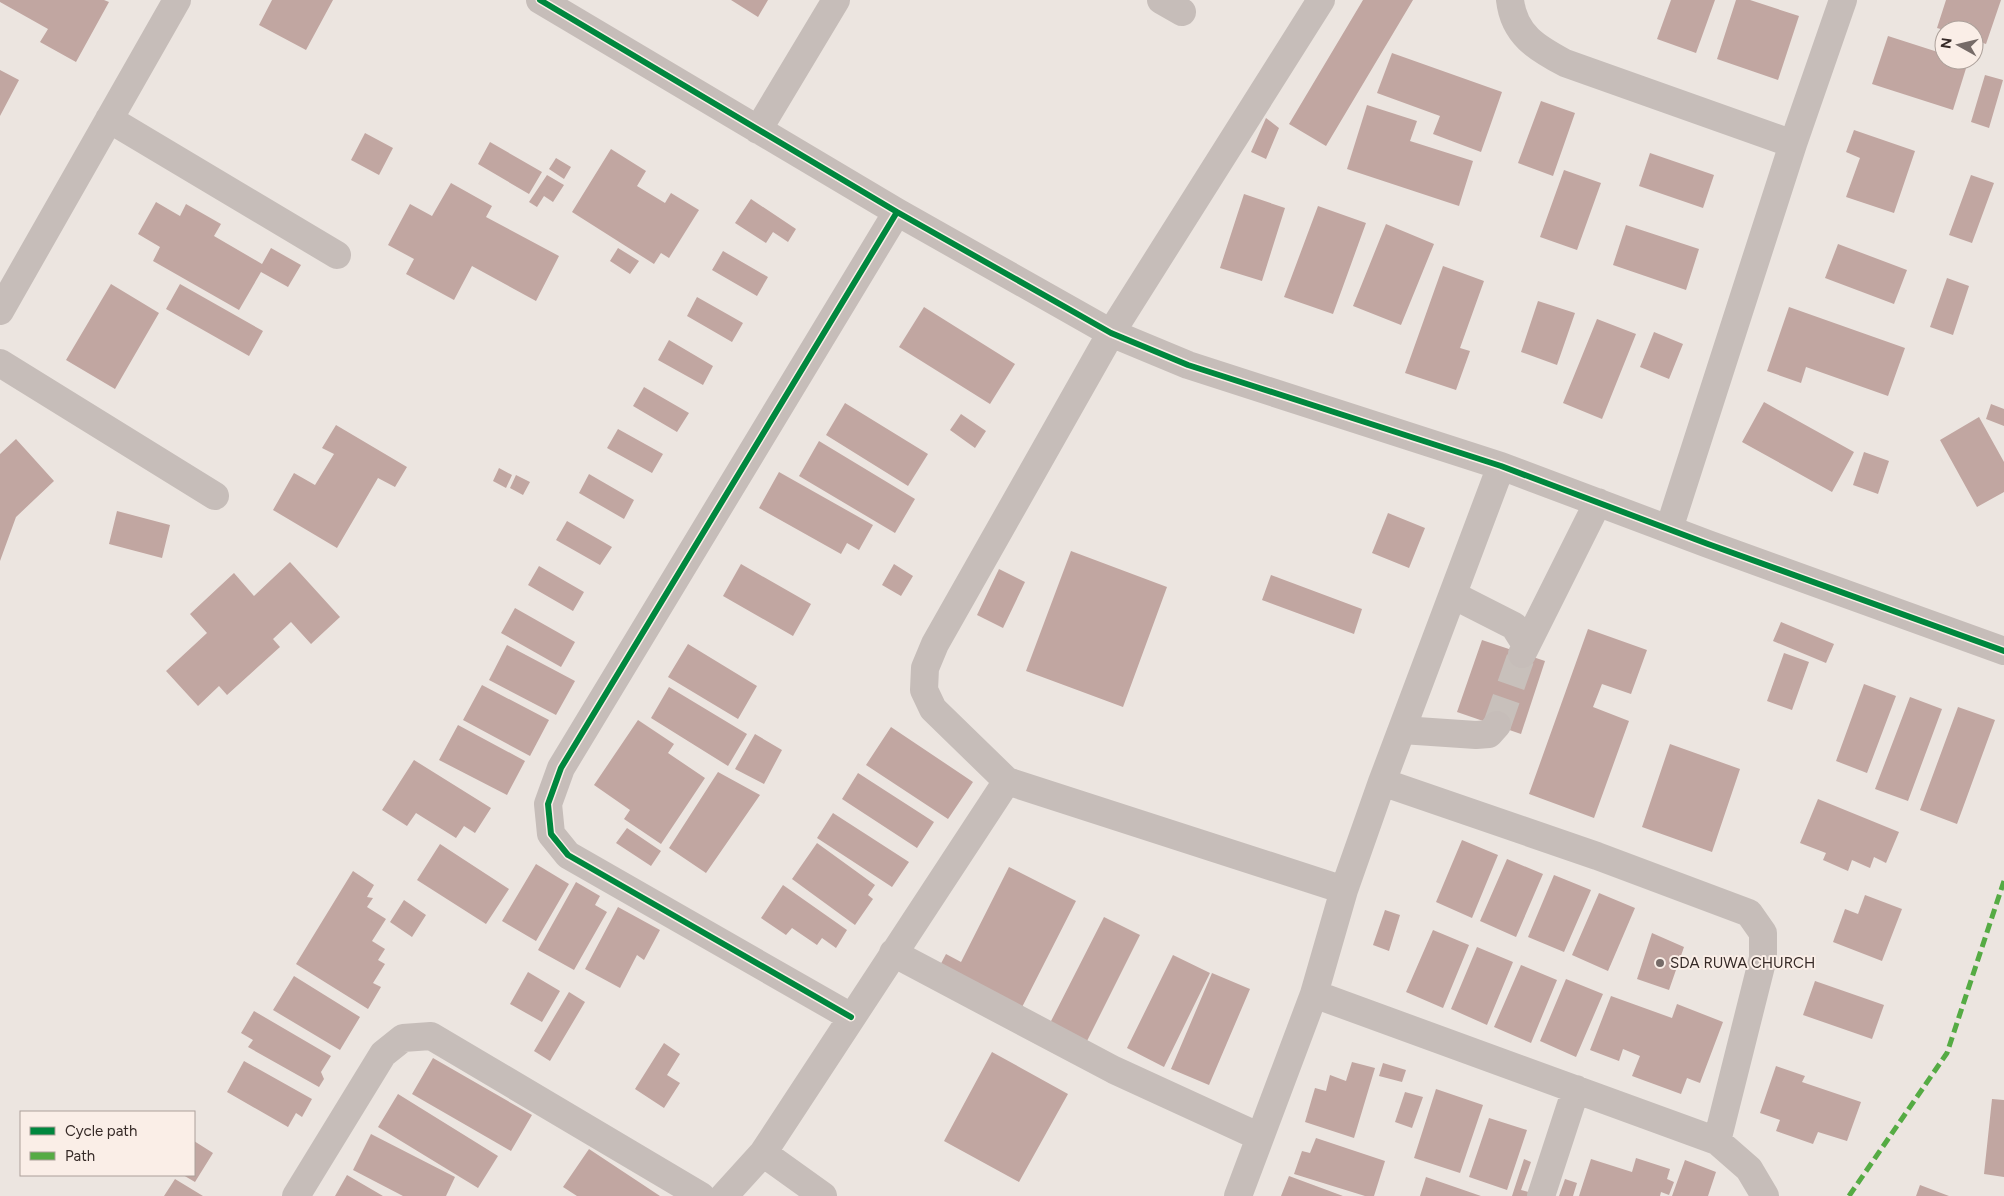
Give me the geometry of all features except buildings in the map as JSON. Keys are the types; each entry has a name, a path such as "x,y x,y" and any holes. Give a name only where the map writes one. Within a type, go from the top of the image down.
{"street":[{"path":"0,311 177,0"},
{"path":"540,0 897,212 1112,333 1188,365 1501,466 2004,651"},
{"path":"758,130 836,0"},
{"path":"1321,0 1112,333 935,644 925,668 924,690 933,709 1007,781 1344,890"},
{"path":"1510,0 1511,9 1521,31 1537,48 1565,63 1793,144"},
{"path":"1669,529 1793,144 1844,0"},
{"path":"109,119 337,255"},
{"path":"851,1017 568,855 551,834 548,804 561,768 897,212"},
{"path":"0,362 215,496"},
{"path":"1238,1196 1314,994 1344,890 1382,782 1501,466"},
{"path":"1453,595 1514,626 1524,649 1598,502"},
{"path":"1402,730 1476,735 1489,734 1497,725"},
{"path":"724,1196 763,1153 1007,781"},
{"path":"1382,782 1597,856 1749,913 1763,933 1763,958 1717,1141"},
{"path":"893,953 1114,1070 1260,1137"},
{"path":"1314,994 1717,1141 1749,1169 1765,1196"},
{"path":"296,1196 383,1054 403,1038 430,1036 701,1196"},
{"path":"1541,1196 1576,1089"},
{"path":"763,1153 823,1196"}],"tunnel":[{"path":"1497,725 1522,654"}],"marked path":[{"path":"1849,1196 1947,1053 2004,881"}],"cycle path":[{"path":"540,0 897,212 1111,333 1188,365 1501,466 1708,544 2004,651"},
{"path":"851,1017 568,855 551,834 548,804 561,768 897,212"}],"place":[{"name":"SDA RUWA CHURCH","path":"1660,963"}]}
